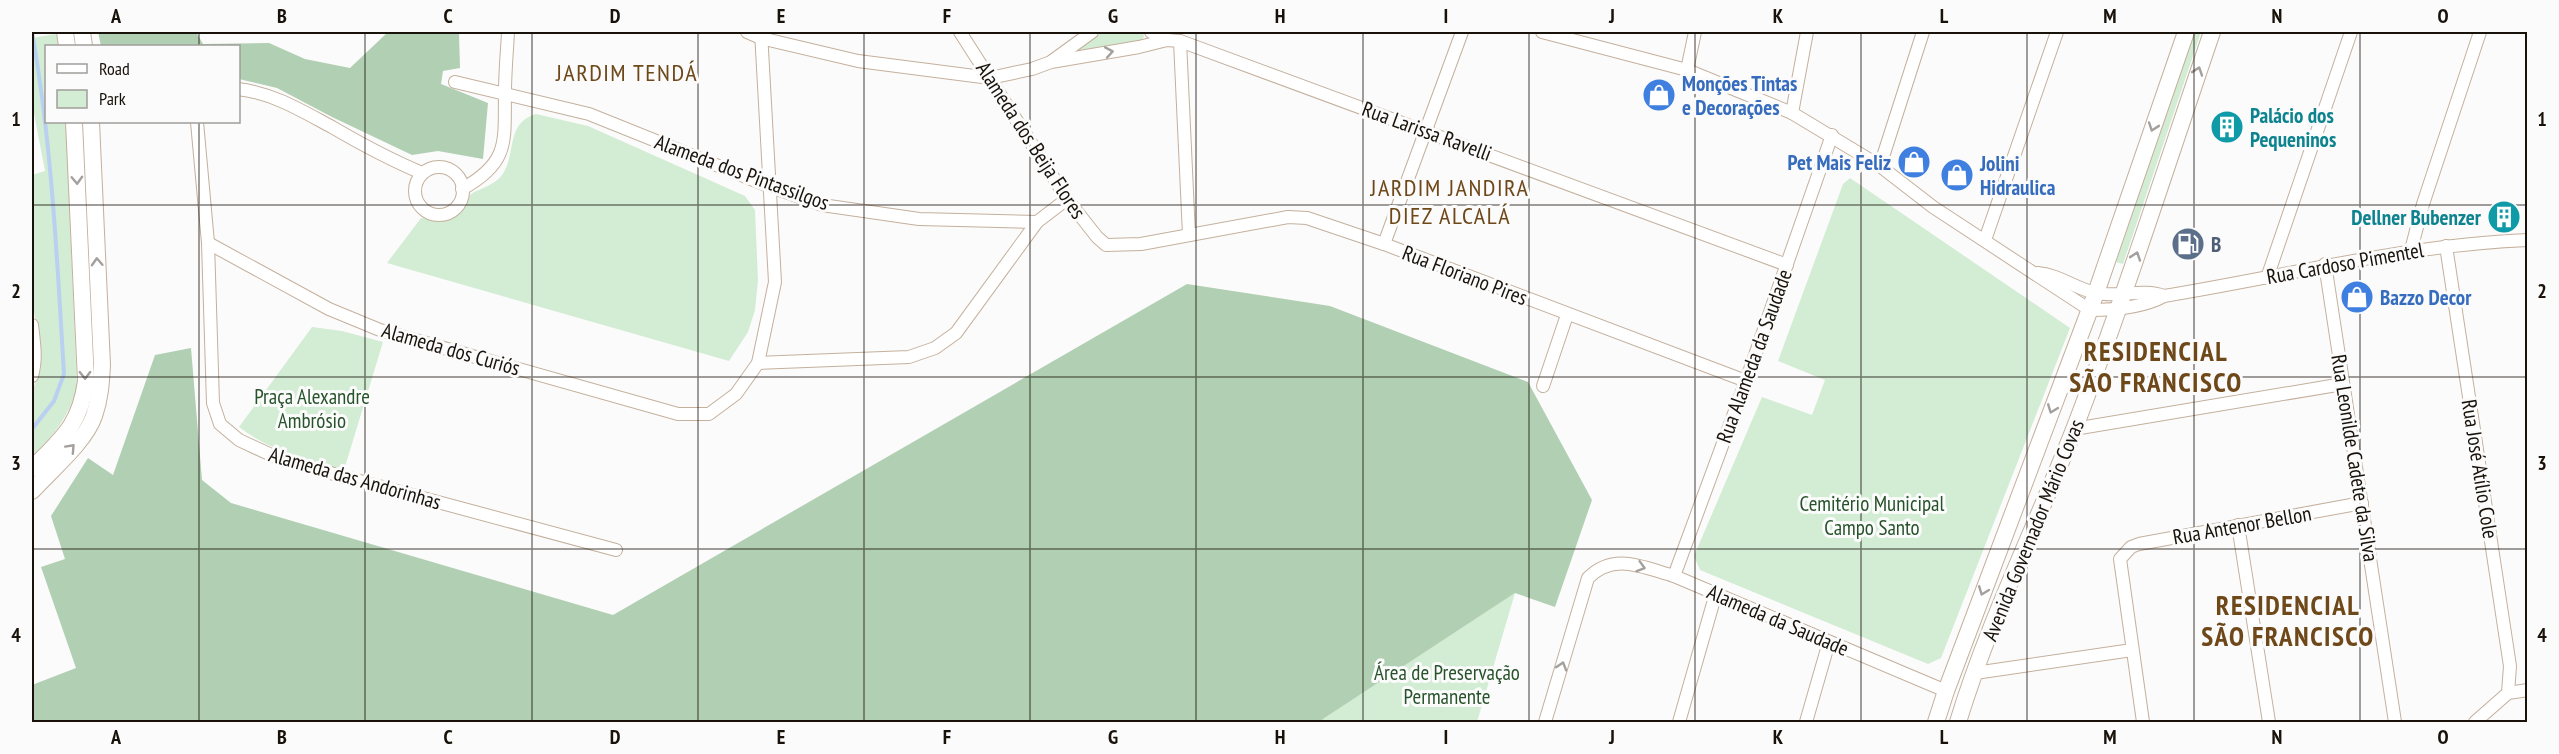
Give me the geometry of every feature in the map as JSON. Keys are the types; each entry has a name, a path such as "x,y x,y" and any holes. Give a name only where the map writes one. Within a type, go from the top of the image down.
{"main road":[{"name":"Avenida Governador Mário Covas","path":"1936,723 1946,691 2090,310 2186,32"},
{"name":"Avenida Governador Mário Covas","path":"1958,723 1975,673 2074,429 2119,310 2212,32"},
{"path":"32,469 67,433 77,418 84,400 86,381 74,123"},
{"path":"32,491 85,434 94,418 100,396 102,365 91,123"}],"street":[{"path":"462,189 480,180 494,165 501,153 505,134 504,92 508,32"},
{"path":"747,32 858,61 990,78 1032,69 1051,62 1173,40 1189,235"},
{"name":"Alameda dos Beija Flores","path":"960,32 1067,199 1097,237 1106,244"},
{"path":"1051,62 1092,32"},
{"name":"Rua Larissa Ravelli","path":"1151,32 1787,265"},
{"path":"1384,244 1462,32"},
{"name":"Rua Cardoso Pimentel","path":"1542,32 1687,70 1792,113 1880,166 1932,207 2090,310 2119,310 2155,301 2164,296 2267,278 2325,264 2411,250 2528,240"},
{"path":"1687,70 1695,32"},
{"path":"1792,113 1807,32"},
{"path":"1880,166 1923,32"},
{"path":"1985,240 2057,32"},
{"path":"2267,278 2351,32"},
{"path":"2411,250 2423,204 2480,32"},
{"path":"761,34 776,282 758,363 909,357 934,348 956,333 1037,222 1067,199"},
{"name":"Alameda dos Pintassilgos","path":"455,82 589,114 822,205 919,219 1037,222"},
{"path":"240,88 253,90 288,103 390,159 422,173"},
{"name":"Alameda das Andorinhas","path":"197,123 208,243 213,403 220,424 239,440 282,460 616,550"},
{"name":"Rua Alameda da Saudade","path":"1674,576 1746,381 1832,135"},
{"path":"434,167 447,168 458,177 462,189 459,202 450,212 430,213 419,204 415,185 422,173 434,167"},
{"name":"Rua Floriano Pires","path":"1106,244 1141,244 1298,217 1384,244 1746,381"},
{"name":"Alameda dos Curiós","path":"208,243 329,309 380,330 678,414 709,414 736,394 758,363"},
{"name":"Rua José Atílio Cole","path":"2446,246 2510,666 2508,693"},
{"name":"Rua Leonilde Cadete da Silva","path":"2325,264 2395,723"},
{"name":"Rua Cardoso Pimentel","path":"2034,273 2049,274 2096,293 2154,292 2164,296"},
{"path":"1543,386 1567,315"},
{"path":"32,325 35,346 35,365 32,376"},
{"path":"2074,429 2343,384"},
{"name":"Rua Antenor Bellon","path":"2132,650 2120,559 2125,552 2139,544 2362,503"},
{"path":"2238,525 2269,723"},
{"name":"Alameda da Saudade","path":"1545,723 1588,578 1597,569 1607,564 1630,564 1674,576 1946,691"},
{"path":"1679,723 1716,593"},
{"path":"1806,723 1829,642"},
{"path":"1975,673 2132,650 2143,723"},
{"path":"2475,723 2508,693 2528,690"}],"green space":[{"path":"98,32 196,32 203,44 269,43 305,59 350,68 388,32 459,33 460,68 443,71 441,84 488,103 483,159 438,151 412,155 277,88 240,79 240,45 101,45"},
{"path":"1096,32 1143,32 1144,37 1141,41 1078,52 1077,50"},
{"path":"2194,32 2201,32 2123,264 2116,262"},
{"path":"55,34 58,37 59,45 45,45 45,123 66,123 77,388 59,426 32,457 32,391 41,369 39,337 32,303 32,175 45,171 32,103 32,38"},
{"path":"536,114 588,126 745,196 755,210 758,280 755,310 748,332 729,361 387,263 421,218 433,219 448,215 471,194 492,184 502,175 520,124 526,118"},
{"name":"Cemitério Municipal Campo Santo","path":"1850,178 2070,328 1941,658 1928,664 1700,570 1694,556 1762,397 1812,415 1825,380 1778,361 1843,184"},
{"path":"1187,284 1330,306 1528,382 1592,500 1555,607 1515,593 1321,722 32,722 32,685 76,668 41,567 65,559 51,516 88,458 113,475 155,355 191,348 202,480 231,503 613,615"},
{"name":"Praça Alexandre Ambrósio","path":"312,327 342,331 383,342 344,470 276,449 239,427"},
{"name":"Área de Preservação Permanente","path":"1515,593 1477,722 1321,722 1323,719"}],"waterway":[{"path":"32,32 49,160 64,374 54,401 32,429"}],"place":[{"name":"Monções Tintas e Decorações","path":"1659,95"},
{"name":"Palácio dos Pequeninos","path":"2227,127"},
{"name":"Pet Mais Feliz","path":"1914,162"},
{"name":"Jolini Hidraulica","path":"1957,175"},
{"name":"Dellner Bubenzer","path":"2504,217"},
{"name":"B","path":"2188,244"},
{"name":"Bazzo Decor","path":"2357,297"}],"district":[{"name":"JARDIM TENDÁ","path":"627,72"},
{"name":"JARDIM JANDIRA DIEZ ALCALÁ","path":"1450,201"},
{"name":"RESIDENCIAL SÃO FRANCISCO","path":"2156,366"},
{"name":"RESIDENCIAL SÃO FRANCISCO","path":"2288,620"}]}
